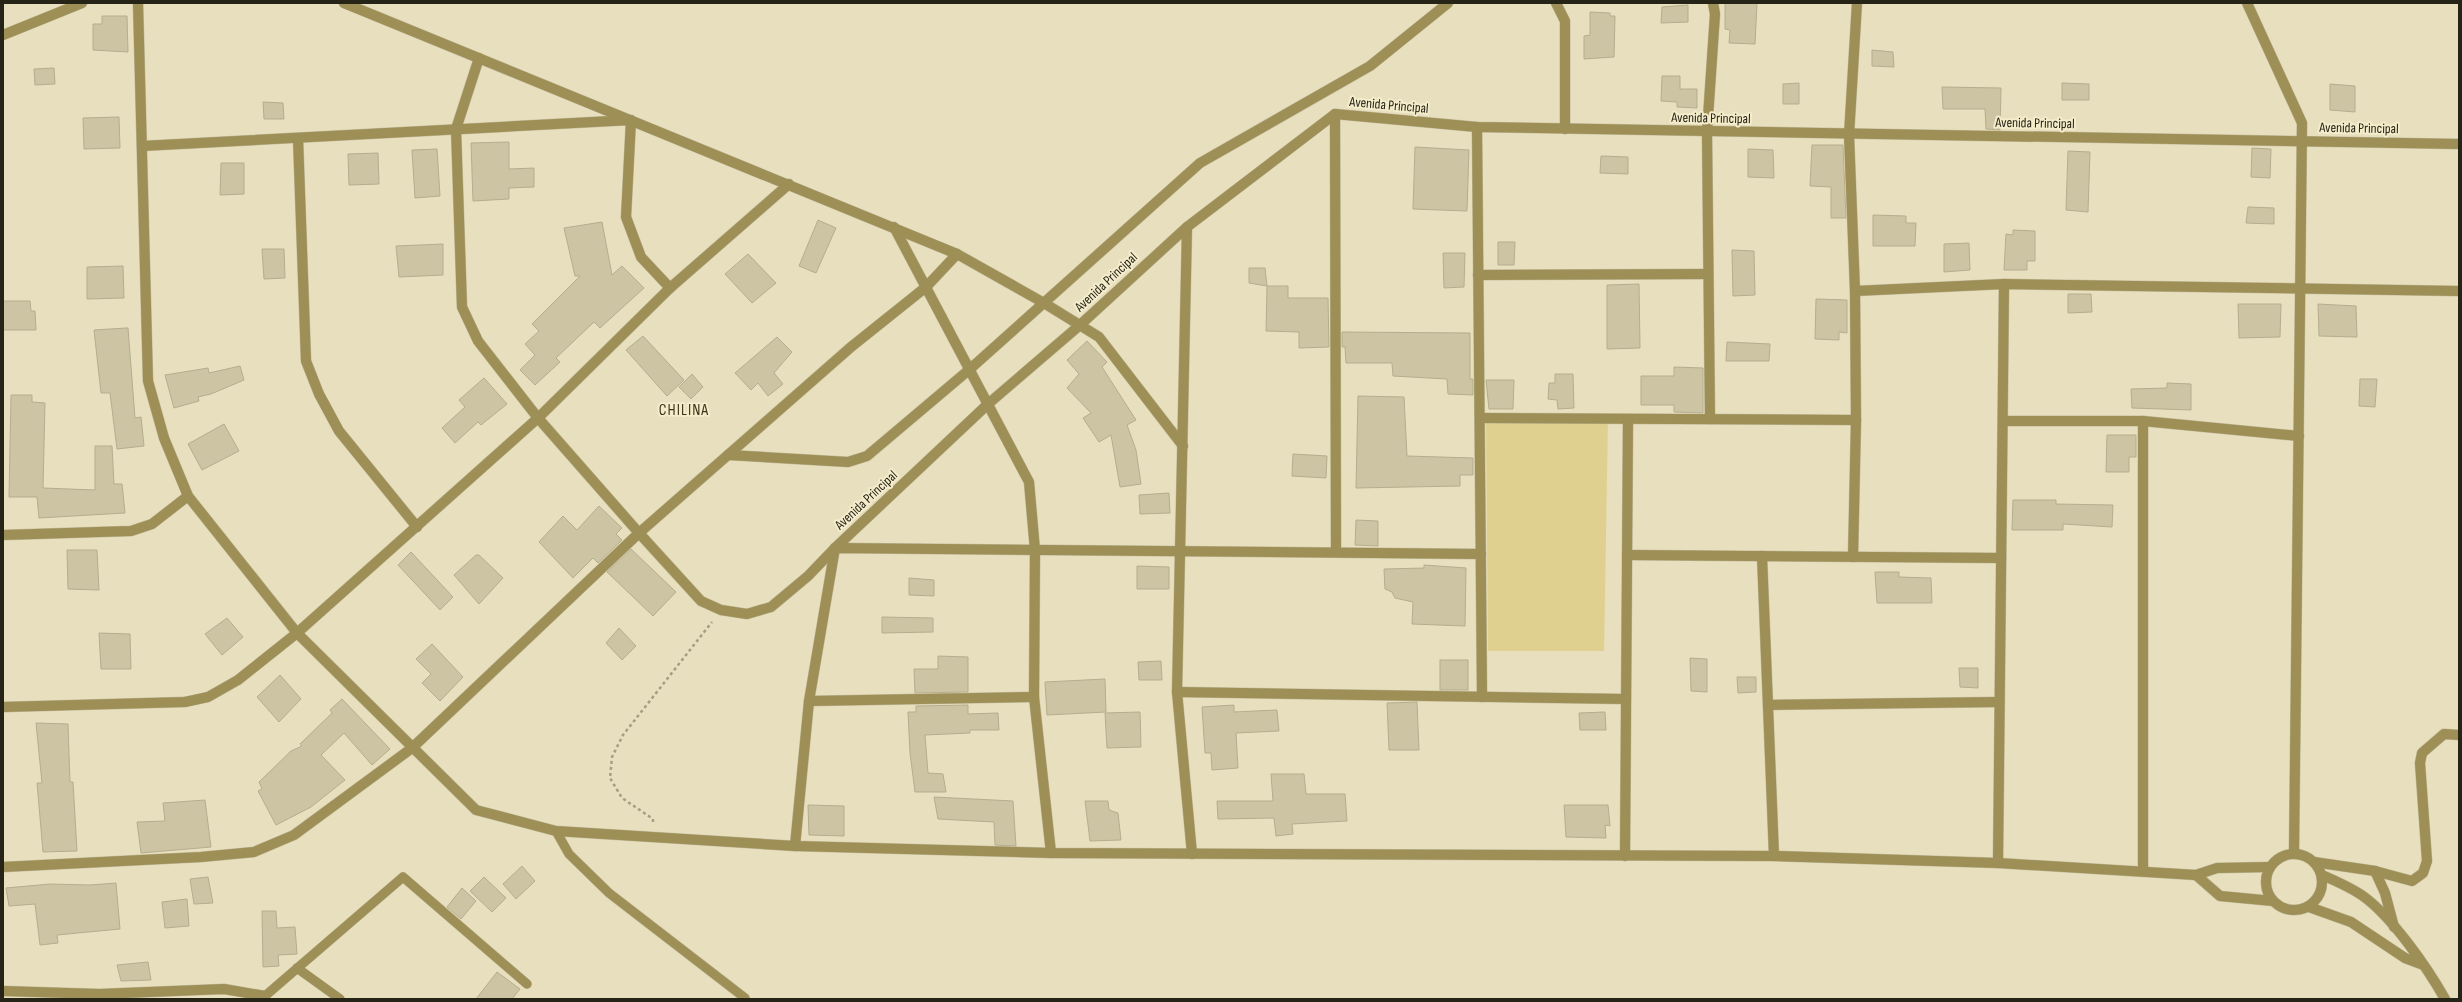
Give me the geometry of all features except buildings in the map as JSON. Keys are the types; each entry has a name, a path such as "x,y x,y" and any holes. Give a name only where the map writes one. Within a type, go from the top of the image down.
{"street":[{"path":"3,35 82,3"},
{"path":"138,3 148,381 164,438 188,496 297,633 476,810 556,831 795,846 1051,853 1774,856 1998,862 2196,875 2217,868 2270,867"},
{"path":"344,3 957,254 1044,303 1099,337 1182,446"},
{"path":"728,455 848,462 867,456 970,369 1200,163 1370,66 1448,3"},
{"path":"1556,3 1565,21 1565,129"},
{"path":"1710,419 1707,132 1715,14 1713,3"},
{"path":"1854,557 1856,420 1855,291 1849,135 1857,3"},
{"path":"2247,3 2302,123 2302,288 2294,853"},
{"name":"Avenida Principal","path":"479,58 456,129 462,307 478,341 538,418 638,533 701,601 721,610 747,614 772,607 808,576 835,548 988,404 1080,325 1187,227 1335,114 1477,127 1849,135 2302,140 2459,144"},
{"path":"1335,114 1336,552"},
{"path":"142,146 631,120"},
{"path":"631,120 626,218 641,256 670,288"},
{"path":"1477,127 1482,697"},
{"path":"298,138 306,360 318,394 339,431 417,527"},
{"path":"3,708 185,702 208,697 238,680 297,633 417,527 538,418 670,288 789,184"},
{"path":"894,227 1029,482 1035,550 1034,697 1051,853"},
{"path":"1187,227 1177,692 1192,854"},
{"path":"3,867 201,857 254,852 294,835 412,748 638,533 851,347 926,286 957,254"},
{"path":"1478,275 1708,274"},
{"path":"1855,291 2004,284 2459,291"},
{"path":"1998,862 2004,284"},
{"path":"1480,418 1856,420"},
{"path":"1625,856 1628,419"},
{"path":"2003,421 2143,421 2299,436"},
{"path":"2143,421 2143,871"},
{"path":"3,535 131,531 152,524 188,496"},
{"path":"795,846 809,701 835,548 1481,554"},
{"path":"1627,555 2001,558"},
{"path":"1762,556 1774,856"},
{"path":"1177,692 1626,699"},
{"path":"809,701 1034,697"},
{"path":"1768,705 1999,702"},
{"path":"2273,901 2265,884 2270,867 2280,857 2294,853 2301,854 2314,862 2376,870 2412,881 2423,873 2427,862 2420,762 2422,753 2444,734 2459,735"},
{"path":"2314,862 2322,874 2364,897 2394,927 2411,946 2422,965 2446,999"},
{"path":"2376,870 2385,892 2394,927"},
{"path":"2309,907 2318,898 2322,887 2322,874"},
{"path":"2196,875 2220,896 2273,901 2290,910 2309,907 2351,922 2405,958 2422,965"},
{"path":"3,991 99,994 224,989 266,996"}],"lane":[{"path":"556,831 568,854 609,893 745,998"},
{"path":"266,996 403,876 527,984"},
{"path":"297,968 340,999"}],"path":[{"path":"654,836 653,819 622,798 610,778 612,757 623,734 721,610"}],"shaded area":[{"path":"1486,418 1608,418 1604,651 1488,651"}],"district":[{"name":"CHILINA","path":"684,410"}]}
